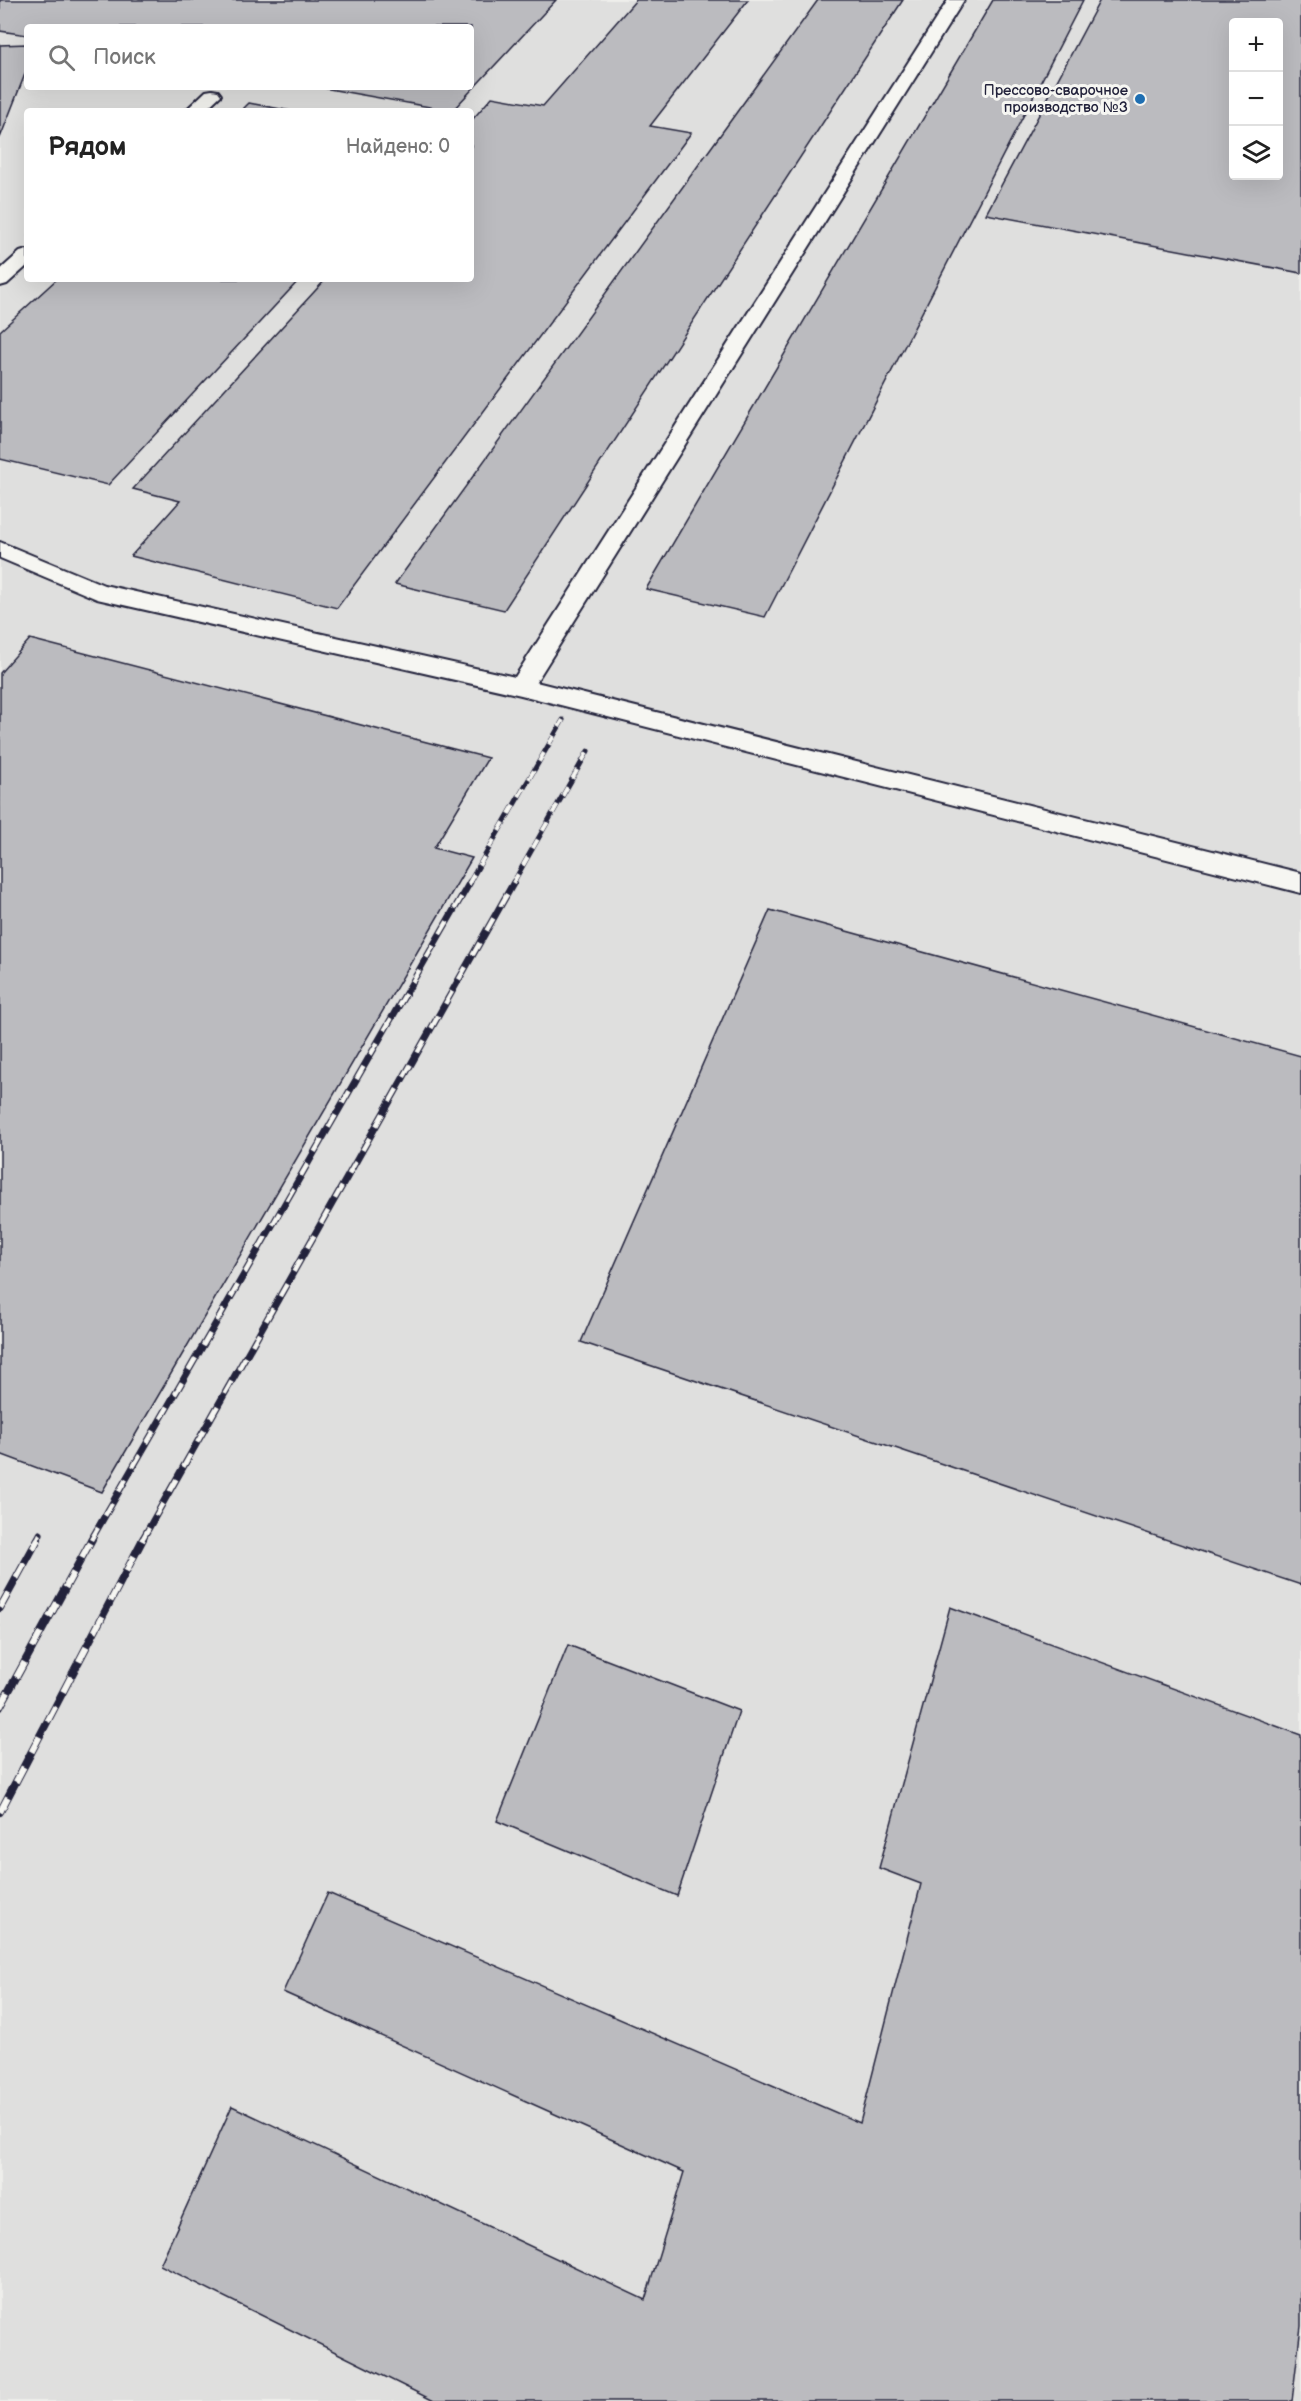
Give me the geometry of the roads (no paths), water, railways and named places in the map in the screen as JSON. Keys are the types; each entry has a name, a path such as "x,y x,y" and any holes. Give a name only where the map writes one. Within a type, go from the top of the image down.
{"lane":[{"path":"521,687 956,0"},
{"path":"197,108 212,95"},
{"path":"0,280 24,259"},
{"path":"0,549 97,591 521,687 1301,883"}],"railway":[{"path":"469,883 563,720"},
{"path":"513,883 588,751"},
{"path":"91,1540 470,882"},
{"path":"142,1540 514,882"},
{"path":"37,1540 40,1534"},
{"path":"0,1608 38,1539"},
{"path":"0,1707 92,1539"},
{"path":"0,1812 143,1539"}],"place":[{"name":"Прессово-сварочное производство №3","path":"1140,99"}]}
